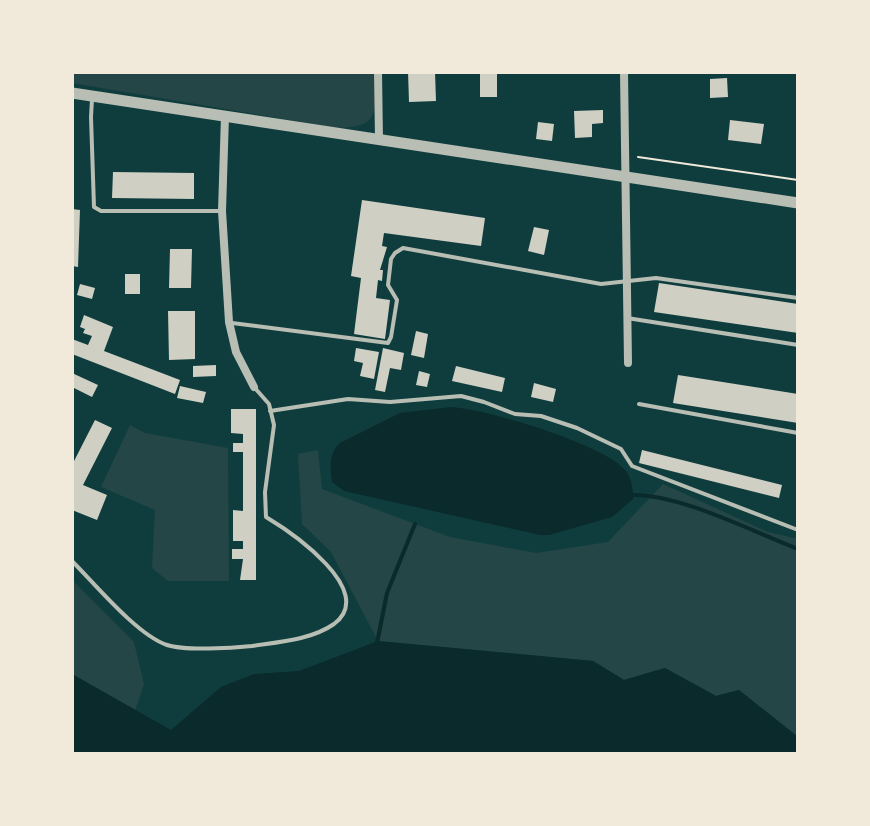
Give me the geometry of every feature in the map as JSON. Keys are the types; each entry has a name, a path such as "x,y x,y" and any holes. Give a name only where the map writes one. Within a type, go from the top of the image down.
{"street":[{"path":"378,72 379,140"},
{"path":"624,72 628,363"},
{"path":"72,93 798,203"},
{"path":"225,116 222,211 229,322 236,352 254,387"}],"lane":[{"path":"93,96 94,207 101,211 222,211"},
{"path":"229,322 388,343 397,300 388,285 391,259 403,248 601,284 656,278 798,298"},
{"path":"627,318 798,345"},
{"path":"72,561 125,614 168,646 235,648 284,642 316,634 336,622 345,608 346,595 337,577 315,552 266,517 265,492 274,425 269,404 254,387"},
{"path":"270,411 348,399 390,402 461,396 515,414 541,416 577,428 621,449 632,466 798,530"},
{"path":"639,404 798,433"}],"path":[{"path":"625,155 798,180"}],"shaded area":[{"path":"72,72 374,72 375,106 369,120 363,124 337,128 72,83"},
{"path":"451,407 516,421 593,449 625,470 631,480 633,499 612,517 540,535 344,491 332,482 332,456 340,443 400,413"},
{"path":"130,425 145,433 228,448 229,581 168,581 152,568 155,510 101,487"},
{"path":"318,450 322,489 450,537 536,553 608,542 663,484 768,532 798,539 798,737 739,690 716,696 665,668 624,680 593,661 378,641 331,552 302,524 298,454"},
{"path":"72,580 134,642 144,684 135,711 72,674"},
{"path":"378,641 593,661 624,680 665,668 716,696 739,690 798,737 798,754 72,754 72,674 171,730 221,687 254,674 299,671"}],"building":[{"path":"408,72 435,72 436,101 409,102"},
{"path":"480,72 497,72 497,97 480,97"},
{"path":"727,78 728,97 710,98 710,79"},
{"path":"603,110 603,123 592,124 592,137 575,138 574,111"},
{"path":"730,120 764,124 761,144 728,140"},
{"path":"538,122 554,124 552,141 536,139"},
{"path":"113,172 194,173 194,199 112,198"},
{"path":"362,200 485,218 481,246 384,233 382,246 387,247 376,298 390,300 385,339 354,334 361,278 351,276"},
{"path":"72,209 80,210 78,267 72,266"},
{"path":"534,227 549,230 544,255 528,251"},
{"path":"170,249 192,249 191,288 169,288"},
{"path":"125,274 140,274 140,294 125,294"},
{"path":"659,283 798,304 798,333 654,312"},
{"path":"80,284 95,288 92,299 77,295"},
{"path":"168,311 195,311 195,359 169,360"},
{"path":"84,315 113,327 104,351 180,380 175,394 72,354 72,339 88,345 92,336 83,333 85,329 80,327"},
{"path":"416,331 428,334 424,358 411,355"},
{"path":"356,348 379,352 374,379 360,376 363,363 354,361"},
{"path":"383,348 404,353 401,370 390,368 385,392 375,390"},
{"path":"216,365 216,376 193,377 193,366"},
{"path":"456,366 505,378 502,392 452,381"},
{"path":"419,371 430,374 427,387 416,385"},
{"path":"72,373 98,385 92,397 72,387"},
{"path":"678,375 798,394 798,423 673,403"},
{"path":"534,383 556,389 553,402 531,397"},
{"path":"180,386 206,392 203,403 177,398"},
{"path":"231,409 256,409 256,580 240,580 243,559 232,559 232,549 243,549 243,541 233,541 233,510 243,511 243,452 233,452 233,443 243,443 243,434 231,433"},
{"path":"95,420 112,428 83,485 107,495 97,520 72,510 72,465"},
{"path":"642,450 782,485 779,498 639,463"}],"waterway":[{"path":"630,495 692,506 798,549"},
{"path":"377,643 387,593 415,524"}]}
